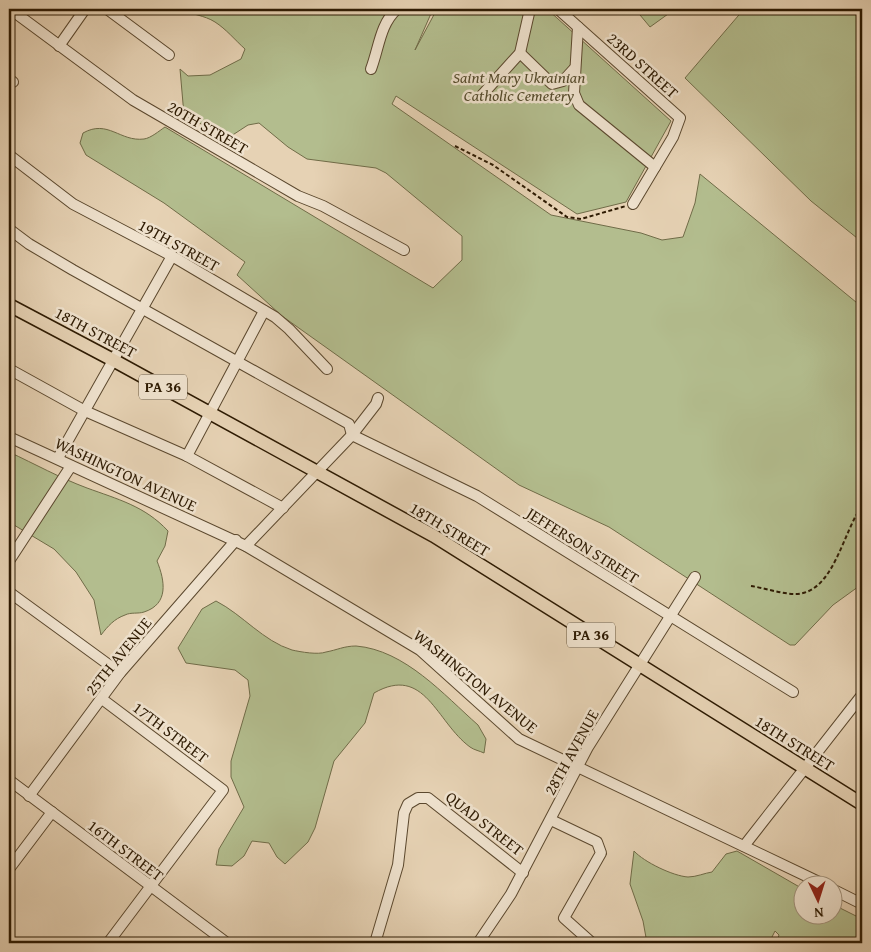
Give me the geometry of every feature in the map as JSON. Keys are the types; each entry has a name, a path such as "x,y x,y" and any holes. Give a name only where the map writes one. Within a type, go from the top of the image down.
{"main road":[{"name":"18TH STREET","path":"9,305 114,360 434,536 862,804"}],"street":[{"name":"20TH STREET","path":"10,9 133,100 298,196 323,206 404,250"},
{"path":"59,46 85,9"},
{"path":"107,9 169,55"},
{"path":"371,69 383,28 387,20 397,9"},
{"path":"482,95 520,53 530,9"},
{"name":"23RD STREET","path":"558,9 680,118 673,137 633,204"},
{"path":"578,27 574,93 579,105 655,167"},
{"path":"520,53 552,84 563,81 574,70"},
{"name":"19TH STREET","path":"9,155 73,204 172,256 264,311 289,329 327,370"},
{"path":"9,229 29,244 349,424 352,435"},
{"path":"58,458 172,256"},
{"path":"187,456 264,311"},
{"path":"9,369 85,411 187,456 283,508"},
{"path":"246,546 352,435 376,404 378,398"},
{"name":"JEFFERSON STREET","path":"352,435 477,496 793,692"},
{"name":"WASHINGTON AVENUE","path":"9,437 236,540 420,650 519,739 802,874"},
{"path":"9,561 71,466"},
{"name":"25TH AVENUE","path":"29,796 120,673 236,540"},
{"name":"28TH AVENUE","path":"478,943 511,894 578,767 695,577"},
{"path":"9,592 120,673"},
{"path":"744,846 804,768 858,708 862,695"},
{"name":"17TH STREET","path":"102,699 223,790 149,887"},
{"name":"16TH STREET","path":"9,780 226,943"},
{"name":"QUAD STREET","path":"374,943 398,865 404,813 408,804 418,798 428,798 523,872"},
{"path":"9,868 52,812"},
{"path":"551,820 597,842 601,853 564,918 592,943"},
{"path":"108,943 149,887"},
{"path":"844,895 862,904"}],"path":[{"path":"455,146 493,165 567,216 581,219 633,204"},
{"path":"751,586 794,594 812,590 818,586 834,563 851,524 862,506"}],"green space":[{"name":"Saint Mary Ukrainian Catholic Cemetery","path":"181,9 433,9 415,50 437,9 547,9 671,121 626,202 577,214 396,96 392,104 551,215 641,233 662,240 683,237 695,203 700,174 862,307 862,584 833,605 795,645 790,645 609,527 519,485 282,316 237,275 245,262 164,203 86,155 80,143 83,133 92,129 100,128 136,139 144,139 165,127 433,288 462,260 462,236 386,173 376,168 307,159 288,147 259,123 248,125 228,138 184,115 180,69 188,76 210,75 241,59 245,49 215,22"},
{"path":"635,9 675,9 650,27"},
{"path":"744,9 862,9 862,242 811,201 685,78"},
{"path":"9,452 67,480 130,504 150,515 168,531 165,546 157,561 163,584 163,591 158,603 144,612 127,614 118,619 101,635 94,600 76,572 54,549 9,522"},
{"path":"216,601 272,641 292,650 323,653 356,646 374,649 407,665 423,676 478,725 486,739 484,753 472,748 458,736 418,691 406,686 391,686 374,693 365,723 334,761 315,828 308,842 285,864 277,857 269,843 252,841 244,856 232,866 216,865 219,849 244,807 231,777 231,761 250,696 248,680 235,670 186,663 178,648 202,609"},
{"path":"634,851 659,868 688,877 712,872 726,854 737,851 794,884 794,924 844,924 844,910 862,919 862,943 776,943 779,935 775,931 769,943 647,943 643,921 630,884"}]}
